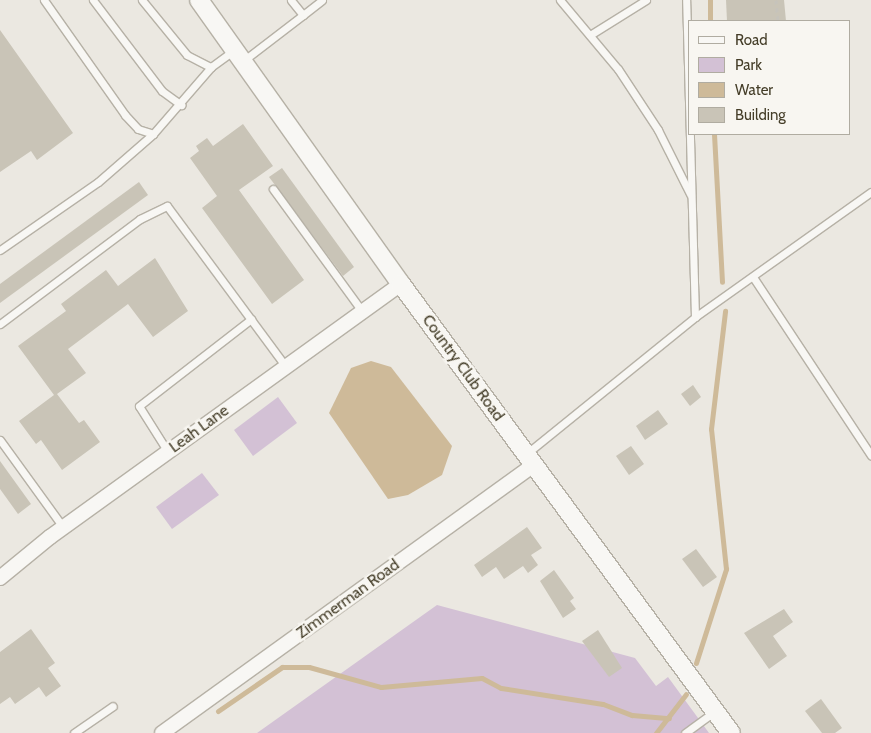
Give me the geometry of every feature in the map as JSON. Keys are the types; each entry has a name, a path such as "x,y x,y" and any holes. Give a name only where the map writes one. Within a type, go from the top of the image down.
{"street":[{"name":"Country Club Road","path":"199,0 401,284 731,733"},
{"name":"Leah Lane","path":"0,578 63,527 401,284"},
{"name":"Zimmerman Road","path":"162,733 530,459"}],"lane":[{"path":"44,0 125,115 138,129 154,134"},
{"path":"93,0 162,91 181,106"},
{"path":"142,0 187,55 211,67"},
{"path":"291,0 303,15"},
{"path":"0,250 98,182 154,134 181,106 211,67 239,55 303,15 322,0"},
{"path":"560,0 590,35 658,130 690,196"},
{"path":"590,35 646,0"},
{"path":"686,0 688,98"},
{"path":"689,135 695,317"},
{"path":"273,189 362,311"},
{"path":"530,459 695,317 871,192"},
{"path":"0,324 140,219 167,206 286,366"},
{"path":"753,277 871,455"},
{"path":"168,452 139,406 250,319"},
{"path":"0,440 63,527"},
{"path":"74,733 113,706"},
{"path":"685,733 715,711"}],"path":[{"path":"776,0 778,20"}],"green space":[{"path":"278,397 297,423 253,456 234,430"},
{"path":"202,473 219,495 172,529 156,507"},
{"path":"437,605 635,658 656,686 668,677 709,733 257,733"}],"water":[{"path":"371,361 391,367 452,446 442,475 408,495 388,499 329,413 351,368"}],"building":[{"path":"726,0 784,0 786,20 727,20"},
{"path":"0,30 73,133 37,160 31,151 0,172"},
{"path":"243,124 273,166 239,190 304,280 272,304 202,208 217,196 190,158 199,151 196,146 207,138 213,146"},
{"path":"282,168 354,267 343,276 269,177"},
{"path":"139,182 148,195 0,303 0,284"},
{"path":"155,258 188,311 153,337 128,304 68,349 86,373 57,394 79,423 84,420 100,442 62,470 41,440 36,444 19,421 54,395 18,346 66,311 61,304 106,270 118,286"},
{"path":"693,385 701,397 690,406 681,394"},
{"path":"658,410 668,424 645,440 636,426"},
{"path":"631,446 644,464 629,475 616,456"},
{"path":"0,461 31,504 18,514 0,489"},
{"path":"527,527 542,548 531,555 538,565 528,573 523,566 504,579 496,567 482,577 474,565"},
{"path":"696,549 717,577 703,587 682,559"},
{"path":"554,570 574,598 570,601 576,609 563,618 540,581"},
{"path":"784,609 793,622 773,636 787,656 769,669 744,633"},
{"path":"31,629 55,663 48,668 61,686 46,697 39,687 15,704 10,697 0,704 0,652"},
{"path":"598,630 622,668 609,677 582,641"},
{"path":"821,699 842,728 835,733 822,733 805,711"}],"waterway":[{"path":"710,0 710,20"},
{"path":"714,135 722,282"},
{"path":"696,663 726,569 711,429 725,311"},
{"path":"218,711 282,667 309,667 381,687 482,678 501,688 603,704 632,715 669,718"},
{"path":"656,733 686,694"}]}
